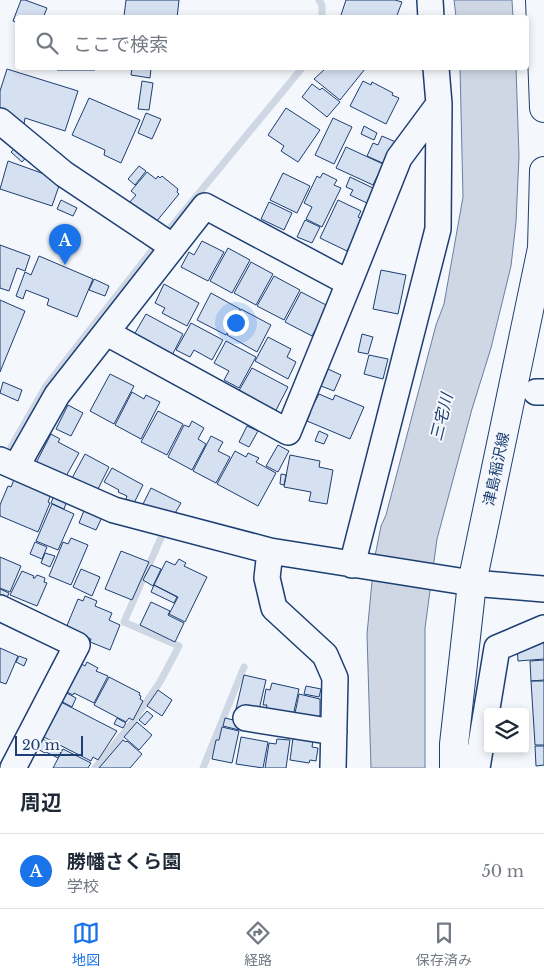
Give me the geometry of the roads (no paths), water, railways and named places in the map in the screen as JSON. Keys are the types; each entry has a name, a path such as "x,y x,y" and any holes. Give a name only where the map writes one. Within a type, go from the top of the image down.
{"main road":[{"path":"540,0 544,108"},
{"name":"津島稲沢線","path":"454,768 454,744 472,583 542,248 544,171"}],"street":[{"path":"430,0 431,15"},
{"path":"358,566 438,229 439,104 436,70"},
{"path":"107,333 288,432 399,158 439,104"},
{"path":"0,121 64,174 165,241"},
{"path":"348,283 205,206 165,241 107,333 57,395 6,467 114,510 270,551 472,583 544,589"},
{"path":"270,551 267,578 274,608 325,655 335,678 333,768"},
{"path":"0,608 77,645 13,768"},
{"path":"477,768 497,648 544,628"},
{"path":"246,718 334,732"}],"water":[{"path":"454,0 512,0 513,15 456,15"},
{"name":"三宅川","path":"460,70 516,70 519,156 516,222 511,266 491,348 472,409 437,539 425,628 425,768 371,768 367,634 374,561 381,526 386,515 436,325 444,304 463,197"}],"waterway":[{"path":"319,0 322,5 322,15"},
{"path":"11,447 46,386 157,244 300,70"},
{"path":"95,768 132,723 160,682 179,646 124,622 163,533"},
{"path":"203,768 244,667"}],"place":[{"name":"勝幡さくら園","path":"65,265"}]}
